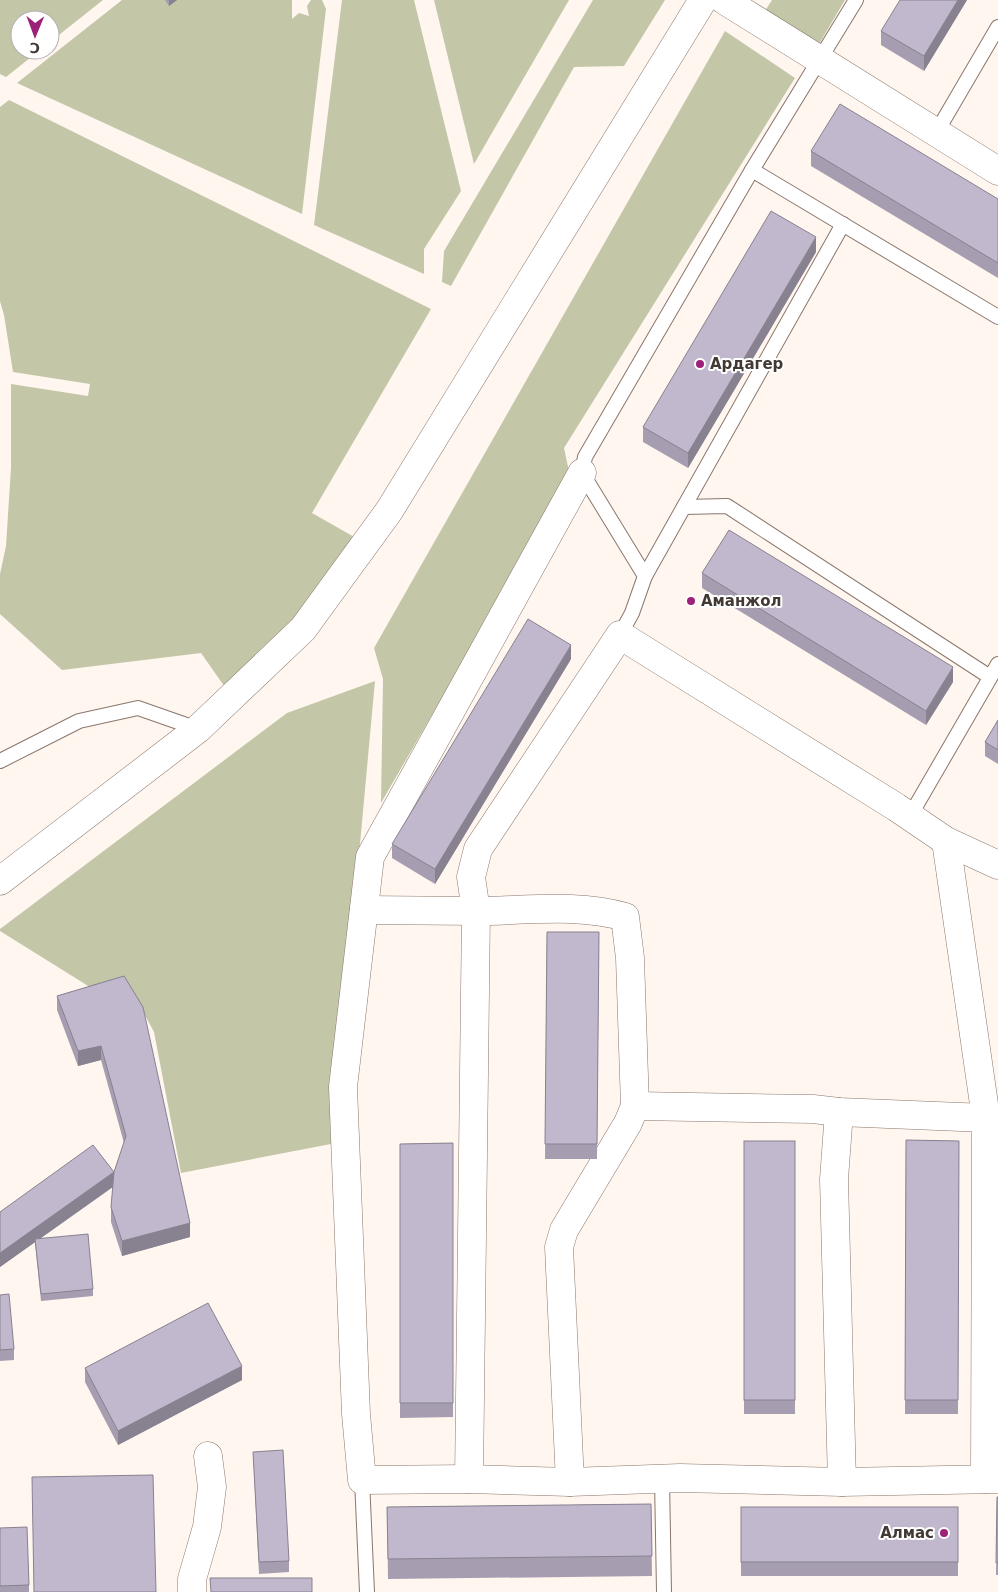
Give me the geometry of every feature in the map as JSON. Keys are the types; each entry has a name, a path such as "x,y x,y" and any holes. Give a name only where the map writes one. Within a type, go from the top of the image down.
{"street":[{"path":"0,881 198,729 303,629 389,511 703,0"},
{"path":"724,0 998,171"},
{"path":"582,473 370,857 343,1087 356,1414 362,1480 469,1479 570,1482 662,1479 842,1482 992,1479 986,1118 946,841"},
{"path":"469,1479 476,911 472,877 478,848 620,635 910,816 946,841 998,865"},
{"path":"364,910 476,911 568,909 607,912 625,917 630,958 635,1106 628,1123 564,1230 559,1247 570,1482"},
{"path":"635,1106 813,1109 839,1112 986,1118"},
{"path":"839,1112 834,1179 842,1482"},
{"path":"192,1592 192,1579 207,1527 212,1487 208,1456"}],"lane":[{"path":"645,576 582,473 585,457 752,170 856,0"},
{"path":"936,132 998,27"},
{"path":"752,170 998,318"},
{"path":"620,635 632,613 645,576 843,224"},
{"path":"684,508 727,506 990,677"},
{"path":"910,816 998,664"},
{"path":"0,761 79,721 138,708 198,729"},
{"path":"662,1479 664,1592"},
{"path":"362,1480 367,1592"}],"green space":[{"path":"0,0 103,0 60,34 60,10 10,10 10,60 27,60 6,77 0,74"},
{"path":"122,0 292,0 292,19 299,13 309,16 307,6 311,0 322,0 326,9 302,214 17,83 46,60 60,60 60,49"},
{"path":"342,0 414,0 461,191 424,249 424,274 314,225"},
{"path":"434,0 569,0 474,164"},
{"path":"593,0 665,0 624,66 574,67 451,286 442,282 444,251"},
{"path":"772,0 845,0 819,44 765,11"},
{"path":"725,31 795,78 564,448 570,476 381,803 383,679 374,648"},
{"path":"9,100 431,309 312,513 356,538 301,617 227,690 201,653 62,670 0,614 0,574 6,546 11,468 11,384 88,396 90,384 13,372 0,301 0,107"},
{"path":"375,681 340,1061 336,1143 181,1173 154,1032 132,991 93,989 0,931 0,929 287,713"}],"building":[{"path":"900,0 958,0 924,56 881,31"},
{"path":"840,104 998,199 998,263 811,151"},
{"path":"771,211 816,237 688,453 643,427"},
{"path":"729,530 953,667 926,711 702,573"},
{"path":"528,619 571,645 435,869 392,844"},
{"path":"998,720 998,750 985,742"},
{"path":"547,932 599,932 597,1144 545,1144"},
{"path":"124,976 143,1007 190,1223 122,1241 111,1207 114,1172 126,1136 101,1046 78,1051 57,996"},
{"path":"906,1140 959,1141 958,1400 905,1400"},
{"path":"744,1141 795,1141 795,1400 744,1400"},
{"path":"453,1143 453,1403 400,1403 400,1144"},
{"path":"93,1145 114,1172 0,1253 0,1212"},
{"path":"88,1234 93,1289 41,1294 35,1239"},
{"path":"9,1294 14,1349 0,1350 0,1295"},
{"path":"208,1303 242,1366 118,1431 85,1368"},
{"path":"283,1450 289,1561 259,1562 253,1452"},
{"path":"153,1475 156,1592 34,1592 32,1477"},
{"path":"997,1497 998,1563 996,1563"},
{"path":"651,1504 652,1556 388,1559 387,1507"},
{"path":"741,1507 958,1507 958,1562 741,1562"},
{"path":"27,1527 29,1585 0,1586 0,1528"},
{"path":"210,1578 312,1578 312,1592 211,1592"}],"place":[{"name":"Ардагер","path":"700,364"},
{"name":"Аманжол","path":"691,601"},
{"name":"Алмас","path":"944,1533"}]}
